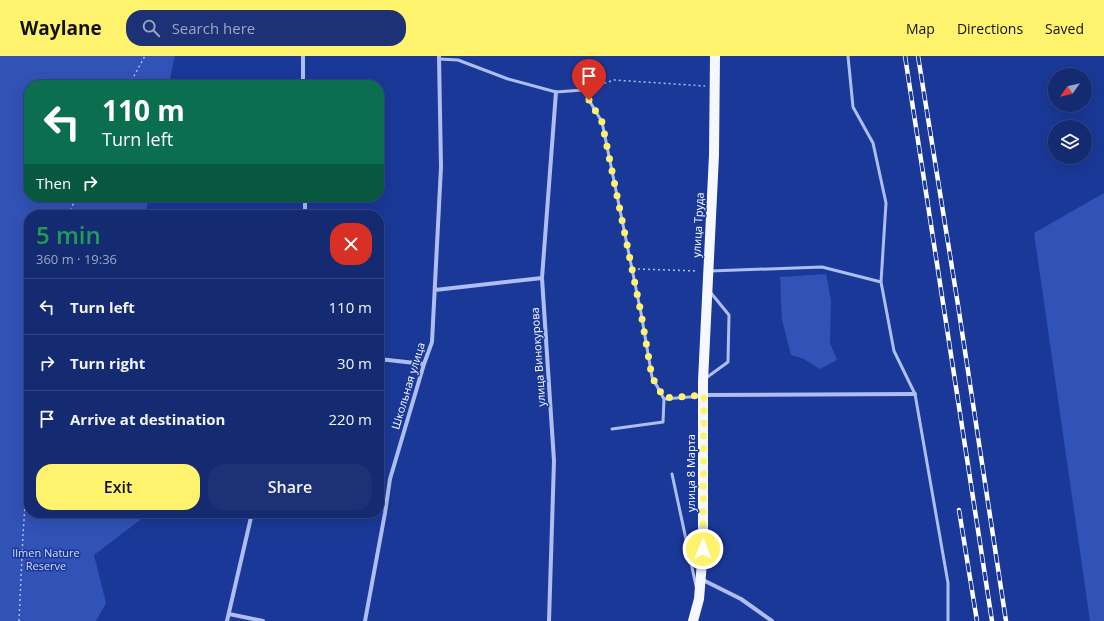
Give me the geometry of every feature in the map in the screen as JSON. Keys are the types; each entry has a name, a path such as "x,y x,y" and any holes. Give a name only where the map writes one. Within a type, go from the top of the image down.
{"main road":[{"name":"улица Труда","path":"704,395 703,380 714,154 715,56"},
{"name":"улица 8 Марта","path":"693,621 699,599 703,549 704,395"}],"street":[{"path":"303,56 303,80"},
{"name":"Школьная улица","path":"365,621 390,479 424,364 432,342 441,167 439,58"},
{"name":"улица Винокурова","path":"549,621 554,461 542,278 556,92"},
{"path":"435,290 542,278"},
{"path":"384,360 424,364"},
{"path":"704,395 915,394"},
{"path":"227,621 251,518"},
{"path":"701,579 741,599 772,621"},
{"path":"229,614 263,621"}],"lane":[{"path":"848,56 853,107 873,143 886,203 881,282 894,351 915,394 948,583 948,621"},
{"path":"439,58 458,60 508,79 556,92 583,90 602,122 641,313 652,377 664,398 663,422 612,429"},
{"path":"708,271 822,268 881,282"},
{"path":"703,380 728,362 729,315 708,289"},
{"path":"664,398 704,395"},
{"path":"672,474 699,599"}],"path":[{"path":"132,80 145,56"},
{"path":"583,90 614,80 714,86"},
{"path":"631,269 708,271"},
{"path":"20,621 24,518"}],"green space":[{"name":"Ilmen Nature Reserve","path":"0,56 175,56 170,80 24,80 24,202 148,202 147,210 24,210 24,518 140,518 140,520 94,555 106,603 96,621 0,621"},
{"path":"1104,193 1104,621 1090,621 1034,233"},
{"path":"826,274 831,300 830,343 837,360 820,369 804,359 791,355 782,320 780,277"}],"railway":[{"path":"905,56 992,621"},
{"path":"918,56 958,305 1006,621"},
{"path":"959,510 977,621"}],"route":[{"path":"589,100 602,122 641,313 652,377 664,398 704,395 703,549"}]}
